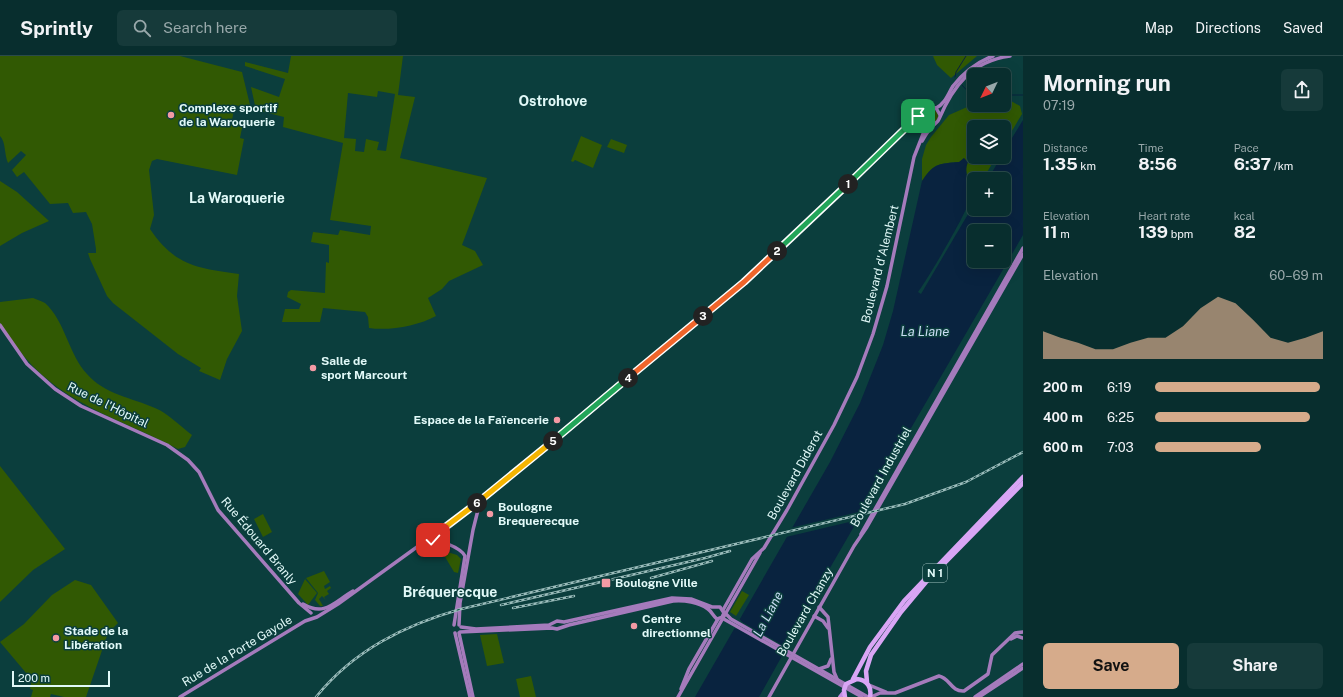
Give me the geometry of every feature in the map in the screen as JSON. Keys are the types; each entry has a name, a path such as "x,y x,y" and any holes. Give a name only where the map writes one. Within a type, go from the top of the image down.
{"highway":[{"name":"N 1","path":"853,680 869,649 904,601 1023,477"},
{"name":"N 1","path":"868,684 866,671 871,655 901,612 926,582 1023,483"},
{"path":"844,695 846,684 853,680 860,679 868,684 870,697"}],"main road":[{"path":"840,697 844,695"}],"street":[{"path":"319,614 316,609 327,608 363,585 444,528 514,474 751,276 923,111 929,107 936,108 943,104 955,84 968,70 993,56"},
{"path":"908,126 916,121 934,124 938,122 954,90 968,74 985,62 1010,56"},
{"path":"936,108 940,116"},
{"path":"923,111 922,116 924,122"},
{"name":"Boulevard d'Alembert","path":"844,405 862,365 879,316 891,272 917,148 925,129 924,122"},
{"name":"Boulevard d'Alembert","path":"917,148 934,124"},
{"name":"Boulevard Industriel","path":"860,537 867,520 1023,248"},
{"name":"Boulevard Industriel","path":"860,537 1023,254"},
{"name":"Rue de l'Hôpital","path":"0,325 25,362 55,389 79,404 173,449 190,461 200,474"},
{"name":"Boulevard Diderot","path":"678,697 760,553 766,546 788,510 844,405"},
{"name":"Rue Édouard Branly","path":"200,474 218,510 295,598 315,617"},
{"path":"471,697 458,632 460,603 479,506 489,494"},
{"path":"444,528 442,536 446,545"},
{"name":"Boulevard Chanzy","path":"769,697 860,537"},
{"path":"423,543 432,539 457,549 467,551 471,543"},
{"path":"457,549 463,553 465,558 458,626"},
{"name":"Boulevard Diderot","path":"678,697 688,672 712,628 720,618 728,599 752,559 760,553"},
{"name":"Rue de la Porte Gayole","path":"180,697 305,621 341,602 363,585"},
{"name":"Rue Édouard Branly","path":"295,598 316,609"},
{"path":"560,625 556,621 554,623 536,626 476,629 458,626 452,629 458,632 555,628 560,625 672,598 691,599 717,607 729,617 744,626 870,697 878,693 898,692 939,676 944,678 956,690 964,691 988,674 991,657 1016,633 1023,632"},
{"name":"Boulevard Diderot","path":"712,628 713,615 717,607 728,599"},
{"path":"560,625 674,600 697,604 708,609 713,615 728,620 862,697"},
{"path":"819,607 827,614 834,673 838,680"},
{"name":"Rue de la Porte Gayole","path":"305,621 316,609"},
{"path":"814,616 825,622 829,631"},
{"path":"554,623 555,628"},
{"path":"1007,642 1016,636 1023,638"},
{"path":"819,669 828,666 832,656"},
{"path":"975,697 1023,664"},
{"path":"979,697 1023,668"},
{"path":"868,684 889,693"}],"green space":[{"path":"0,56 180,56 242,72 251,109 235,105 232,120 243,123 240,138 244,139 237,175 157,159 152,161 149,170 154,215 150,229 159,241 178,258 188,263 211,270 239,274 237,296 242,331 227,359 220,380 199,371 201,368 178,354 113,303 107,296 88,253 96,253 96,249 92,224 86,212 73,213 68,203 50,204 24,172 17,177 12,170 26,155 21,151 8,163 3,141 0,136"},
{"path":"291,56 403,56 398,95 415,97 400,158 487,178 462,245 475,251 483,265 449,281 442,289 428,298 436,316 421,323 403,327 377,329 369,328 368,317 365,312 323,308 320,322 282,322 285,309 299,309 301,304 287,297 288,292 291,290 325,293 326,262 329,263 329,245 311,242 313,232 338,235 340,230 370,235 371,226 330,220 343,143 283,127 284,117 256,110 251,87 279,97 285,79 245,66 245,62 288,73","holes":["378,91 395,94 386,151 377,150 379,142 366,139 364,152 355,151 356,139 344,138 348,93 377,97"]},
{"path":"933,56 977,56 951,78 937,65"},
{"path":"1011,101 1020,106 1022,114 1011,132 1011,120 967,120 967,164 992,164 987,172 967,172 967,176 964,158 960,162 942,164 934,167 922,181 922,159 926,145 949,115 967,107 967,112 1011,112"},
{"path":"931,109 936,111 938,116 936,121 931,123 926,121 924,116 926,111"},
{"path":"581,136 602,145 593,168 575,160 573,162 571,161"},
{"path":"611,139 627,145 624,153 607,147"},
{"path":"0,181 17,192 49,221 22,233 0,246"},
{"path":"33,298 45,303 52,310 81,366 94,381 110,391 160,410 170,417 192,435 185,447 178,449 90,407 50,382 32,366 0,323 0,302"},
{"path":"0,466 65,549 33,570 0,602"},
{"path":"263,514 272,532 263,537 254,519"},
{"path":"441,550 457,555 461,559 458,573 454,572"},
{"path":"324,571 330,582 324,586 325,589 330,586 331,588 327,591 329,594 324,597 326,600 322,596 319,599 323,606 320,606 315,600 318,593 306,578"},
{"path":"305,579 317,593 308,605 298,594"},
{"name":"Stade de la Libération","path":"75,580 91,585 118,623 108,633 86,697 64,697 51,694 50,697 31,697 33,690 30,689 32,680 0,642 24,624 52,595"},
{"path":"742,591 749,595 736,616 730,612"},
{"path":"497,634 504,663 487,666 480,635"},
{"path":"531,676 536,697 520,697 516,679"}],"water":[{"name":"La Liane","path":"1023,120 1023,235 1011,256 1011,224 967,224 967,268 1004,268 823,580 759,697 695,697 830,462 860,403 883,345 893,311 922,181 930,170 938,165 959,162 964,158 967,161 967,206 947,245 918,292 921,294 967,216 1011,216 1011,172 992,172 997,164 1011,164 1011,140"}],"pier":[{"path":"867,510 862,519 786,537 790,528"},
{"path":"738,617 742,622 789,649 785,656 738,629 732,628"}],"waterway":[{"path":"955,77 956,72 966,56"},
{"path":"962,85 967,90"},
{"path":"1011,95 1023,95"}],"railway":[{"path":"316,697 331,680 347,666 382,641 401,631 440,615 905,504 966,482 1023,452"},
{"path":"501,605 730,551"},
{"path":"651,578 712,561"},
{"path":"513,608 574,596"}],"place":[{"name":"Complexe sportif de la Waroquerie","path":"171,115"},
{"name":"Salle de sport Marcourt","path":"313,368"},
{"name":"Espace de la Faïencerie","path":"557,420"},
{"name":"Boulogne Brequerecque","path":"490,514"},
{"name":"Boulogne Ville","path":"606,583"},
{"name":"Centre directionnel","path":"634,626"},
{"name":"Stade de la Libération","path":"56,638"}],"district":[{"name":"Ostrohove","path":"553,101"},
{"name":"La Waroquerie","path":"237,198"},
{"name":"Bréquerecque","path":"450,592"}],"route":[{"path":"433,540 446,545 442,536 444,528 472,508 744,282 897,138 918,116"}]}
